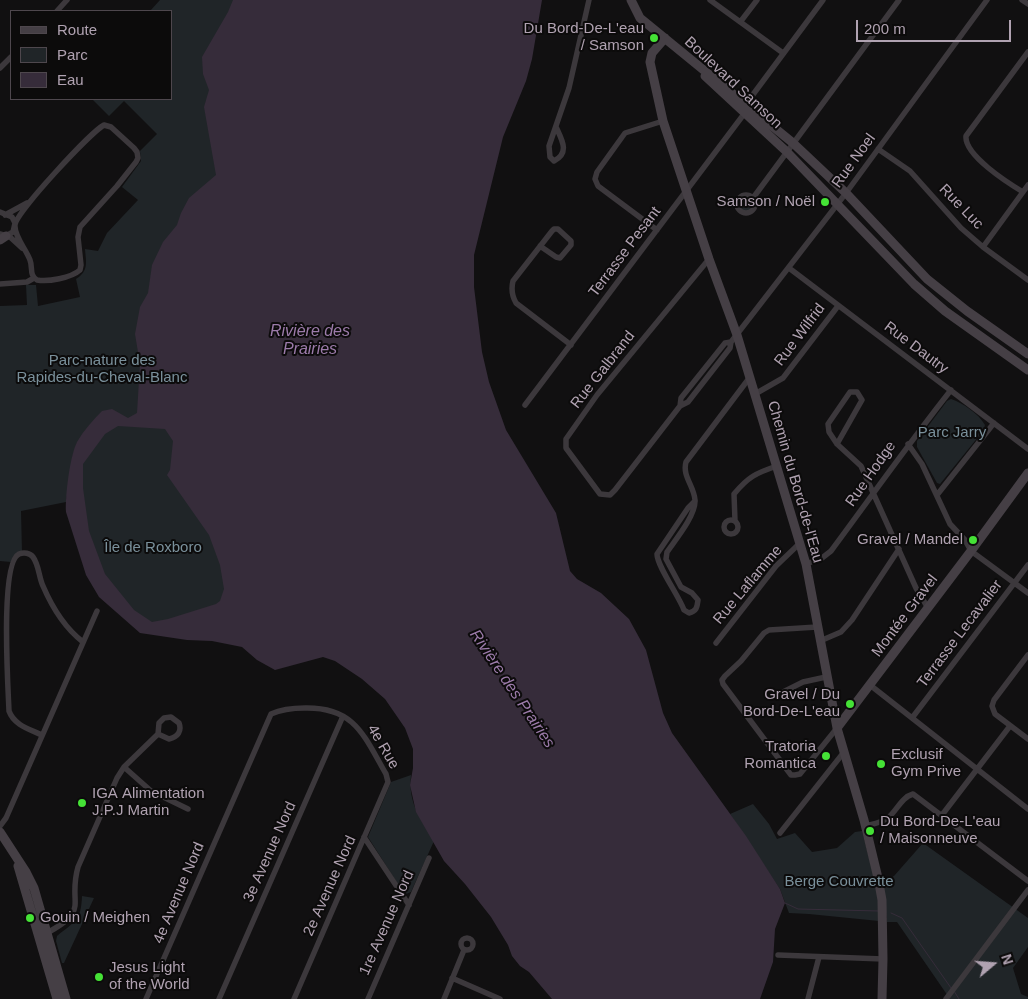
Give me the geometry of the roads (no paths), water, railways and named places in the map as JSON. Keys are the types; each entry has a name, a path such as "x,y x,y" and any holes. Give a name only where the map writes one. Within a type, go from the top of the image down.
{"street":[{"path":"57,10 68,0"},
{"path":"556,128 564,148 558,159 554,161 550,158 549,146 569,88 589,0"},
{"path":"631,0 640,18 665,38"},
{"path":"710,0 783,53"},
{"path":"741,22 756,0"},
{"path":"746,104 823,0"},
{"path":"753,198 899,0"},
{"name":"Rue Noel","path":"610,495 680,406 688,402 730,348 734,338 846,194 987,0"},
{"path":"1022,0 1028,4"},
{"name":"Boulevard Samson","path":"665,38 793,142 846,194 927,279 967,311 1028,354"},
{"name":"Boulevard Samson","path":"665,38 744,114 787,152 914,284 944,311 1028,370"},
{"name":"Chemin du Bord-de-l'Eau","path":"665,38 652,53 650,62 663,121 734,338 750,377 806,564 837,728 878,878 882,900 884,959 882,999"},
{"path":"1023,192 1004,180 980,160 965,142 966,136 1028,52"},
{"path":"0,68 10,58"},
{"name":"Terrasse Pesant","path":"525,405 744,114"},
{"path":"657,230 598,186 595,179 597,172 625,133 663,121"},
{"path":"2,237 13,232 29,202 99,128 105,125 111,127 136,150 138,156 136,162 80,227 78,237 81,265 78,272 43,281 34,278"},
{"name":"Rue Luc","path":"878,149 910,171 961,228 983,247 1028,280"},
{"path":"983,247 1028,185"},
{"path":"2,215 29,202"},
{"path":"2,215 13,219 30,261 34,278"},
{"path":"540,246 560,258 571,245 571,241 558,229 554,229 540,246 513,281 512,296 516,303 571,345"},
{"path":"2,237 14,240 26,253"},
{"name":"Rue Galbrand","path":"610,495 600,494 566,448 566,440 597,395 709,259"},
{"name":"Rue Dautry","path":"789,268 1028,449"},
{"path":"0,284 27,282 34,278"},
{"name":"Rue Wilfrid","path":"755,394 783,378 838,306"},
{"path":"695,501 688,508 657,554 657,559 684,610 689,613 694,612 697,608 698,600 681,588 666,558 667,552 694,511 695,501 694,493 685,473 686,462 750,377"},
{"name":"Rue Hodge","path":"806,564 822,558 831,550 950,390"},
{"path":"837,444 862,400 857,392 850,392 828,424 829,432 837,444 861,466 916,588 928,608"},
{"path":"937,496 994,423"},
{"path":"908,444 922,464 950,524 965,540 971,551 1028,593"},
{"path":"735,521 734,494 746,479 777,466"},
{"name":"Montée Gravel","path":"817,627 769,630 764,633 741,662 722,680 723,684 791,775 800,774 837,728 1028,473"},
{"name":"Rue Laflamme","path":"716,643 776,566 800,543"},
{"path":"820,641 841,632 852,620 899,550"},
{"path":"42,735 18,724 11,718 8,711 5,604 8,574 11,562 16,555 22,552 28,553 34,558 43,586 58,615 73,634 83,642"},
{"path":"657,559 666,558"},
{"name":"Terrasse Lecavalier","path":"912,718 1028,565"},
{"path":"0,826 6,818 97,611"},
{"path":"1028,655 994,700 992,706 995,714 1028,739"},
{"path":"784,692 803,682 826,677"},
{"path":"870,685 1028,809"},
{"name":"4e Rue","path":"271,714 280,710 320,708 343,716 359,729 386,774 388,782"},
{"name":"4e Avenue Nord","path":"146,999 271,714"},
{"name":"3e Avenue Nord","path":"219,999 343,716"},
{"path":"44,935 67,920 74,912 78,867 117,778 124,767 158,734 159,723 164,718 175,718 180,723 180,730 176,736 169,739 158,734"},
{"path":"942,815 1010,726"},
{"path":"780,833 844,752"},
{"path":"124,767 151,791 188,809"},
{"name":"2e Avenue Nord","path":"294,999 388,782"},
{"path":"865,826 889,817 908,795 913,794 1028,881"},
{"path":"0,832 12,849 66,999"},
{"path":"364,837 408,905"},
{"name":"1re Avenue Nord","path":"368,999 429,858"},
{"path":"946,999 1028,890"},
{"path":"44,935 57,999"},
{"path":"444,999 464,950"},
{"path":"778,955 884,959"},
{"path":"808,999 819,957"},
{"path":"452,978 500,999"}],"water":[{"name":"Rivière des Prairies","path":"233,0 542,0 532,59 526,81 503,137 474,255 474,287 482,352 489,382 506,430 556,513 570,571 577,579 601,593 629,619 646,650 663,713 672,733 746,836 780,889 785,903 775,929 773,962 760,999 552,999 529,972 520,966 512,956 508,945 491,917 444,861 416,812 410,785 413,768 413,749 405,728 385,699 362,679 335,661 323,657 275,670 257,660 242,647 212,641 187,640 140,633 99,597 86,575 66,512 67,487 74,448 89,425 102,411 112,409 128,418 137,413 140,364 135,334 140,307 148,293 152,265 163,242 177,225 189,198 216,175 204,107 209,90 203,74 202,57","holes":["118,426 165,429 173,441 170,470 167,475 209,535 220,565 224,589 220,601 216,604 152,622 134,610 105,574 89,531 83,488 83,464 105,434"]}],"waterway":[{"path":"785,903 798,909 879,911"},
{"path":"891,913 902,918 951,988"},
{"path":"954,991 959,999"}],"place":[{"name":"Du Bord-De-L'eau / Samson","path":"654,38"},
{"name":"Samson / Noël","path":"825,202"},
{"name":"Gravel / Mandel","path":"973,540"},
{"name":"Gravel / Du Bord-De-L'eau","path":"850,704"},
{"name":"Tratoria Romantica","path":"826,756"},
{"name":"Exclusif Gym Prive","path":"881,764"},
{"name":"IGA Alimentation J.P.J Martin","path":"82,803"},
{"name":"Du Bord-De-L'eau / Maisonneuve","path":"870,831"},
{"name":"Gouin / Meighen","path":"30,918"},
{"name":"Jesus Light of the World","path":"99,977"}],"park label":[{"name":"Parc-nature des Rapides-du-Cheval-Blanc","path":"102,370"},
{"name":"Parc Jarry","path":"952,433"},
{"name":"Île de Roxboro","path":"153,548"},
{"name":"Berge Couvrette","path":"839,882"}]}
